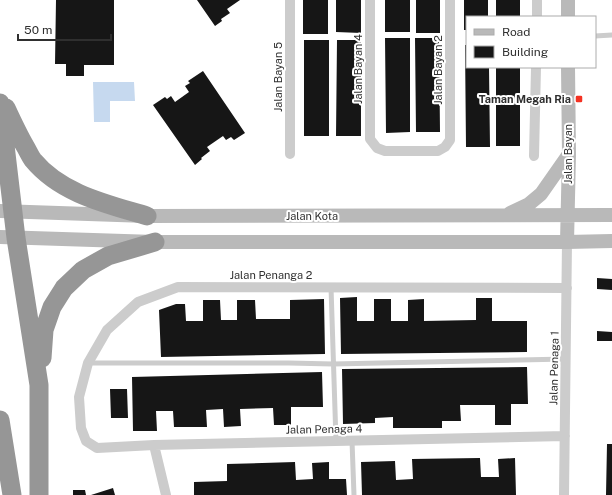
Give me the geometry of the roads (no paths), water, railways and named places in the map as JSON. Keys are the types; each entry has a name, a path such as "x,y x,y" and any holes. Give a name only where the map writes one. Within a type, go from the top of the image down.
{"highway":[{"path":"0,96 17,132 33,159 50,176 70,189 94,200 147,216"},
{"path":"0,103 8,238 39,385"},
{"path":"39,495 39,385 44,330 52,307 64,288 83,270 108,256 154,242"},
{"path":"0,420 12,495"}],"main road":[{"path":"568,0 568,16"},
{"name":"Jalan Bayan","path":"567,242 569,154 568,68"},
{"path":"505,215 529,204 541,194 569,154"},
{"name":"Jalan Kota","path":"6,212 147,216 612,215"},
{"path":"8,238 154,242 612,241"}],"street":[{"name":"Jalan Bayan 5","path":"290,0 290,154"},
{"name":"Jalan Bayan 4","path":"370,0 370,139 377,148 385,152 438,151 445,147 450,140"},
{"name":"Jalan Bayan 2","path":"450,0 450,140"},
{"path":"537,16 538,0"},
{"path":"534,156 536,68"},
{"name":"Jalan Penaga 1","path":"564,495 567,242"},
{"name":"Jalan Penanga 2","path":"86,441 81,428 79,397 88,363 107,330 138,302 178,287 567,288"},
{"name":"Jalan Penaga 4","path":"86,441 97,448 154,445 564,436"},
{"path":"154,445 166,495"}],"lane":[{"path":"596,36 612,35"},
{"path":"331,287 336,441"},
{"path":"88,363 333,364 566,359"},
{"path":"352,441 354,495"}],"water":[{"path":"93,82 134,82 135,101 110,101 110,122 94,122"}],"place":[{"name":"Taman Megah Ria","path":"579,99"}]}
